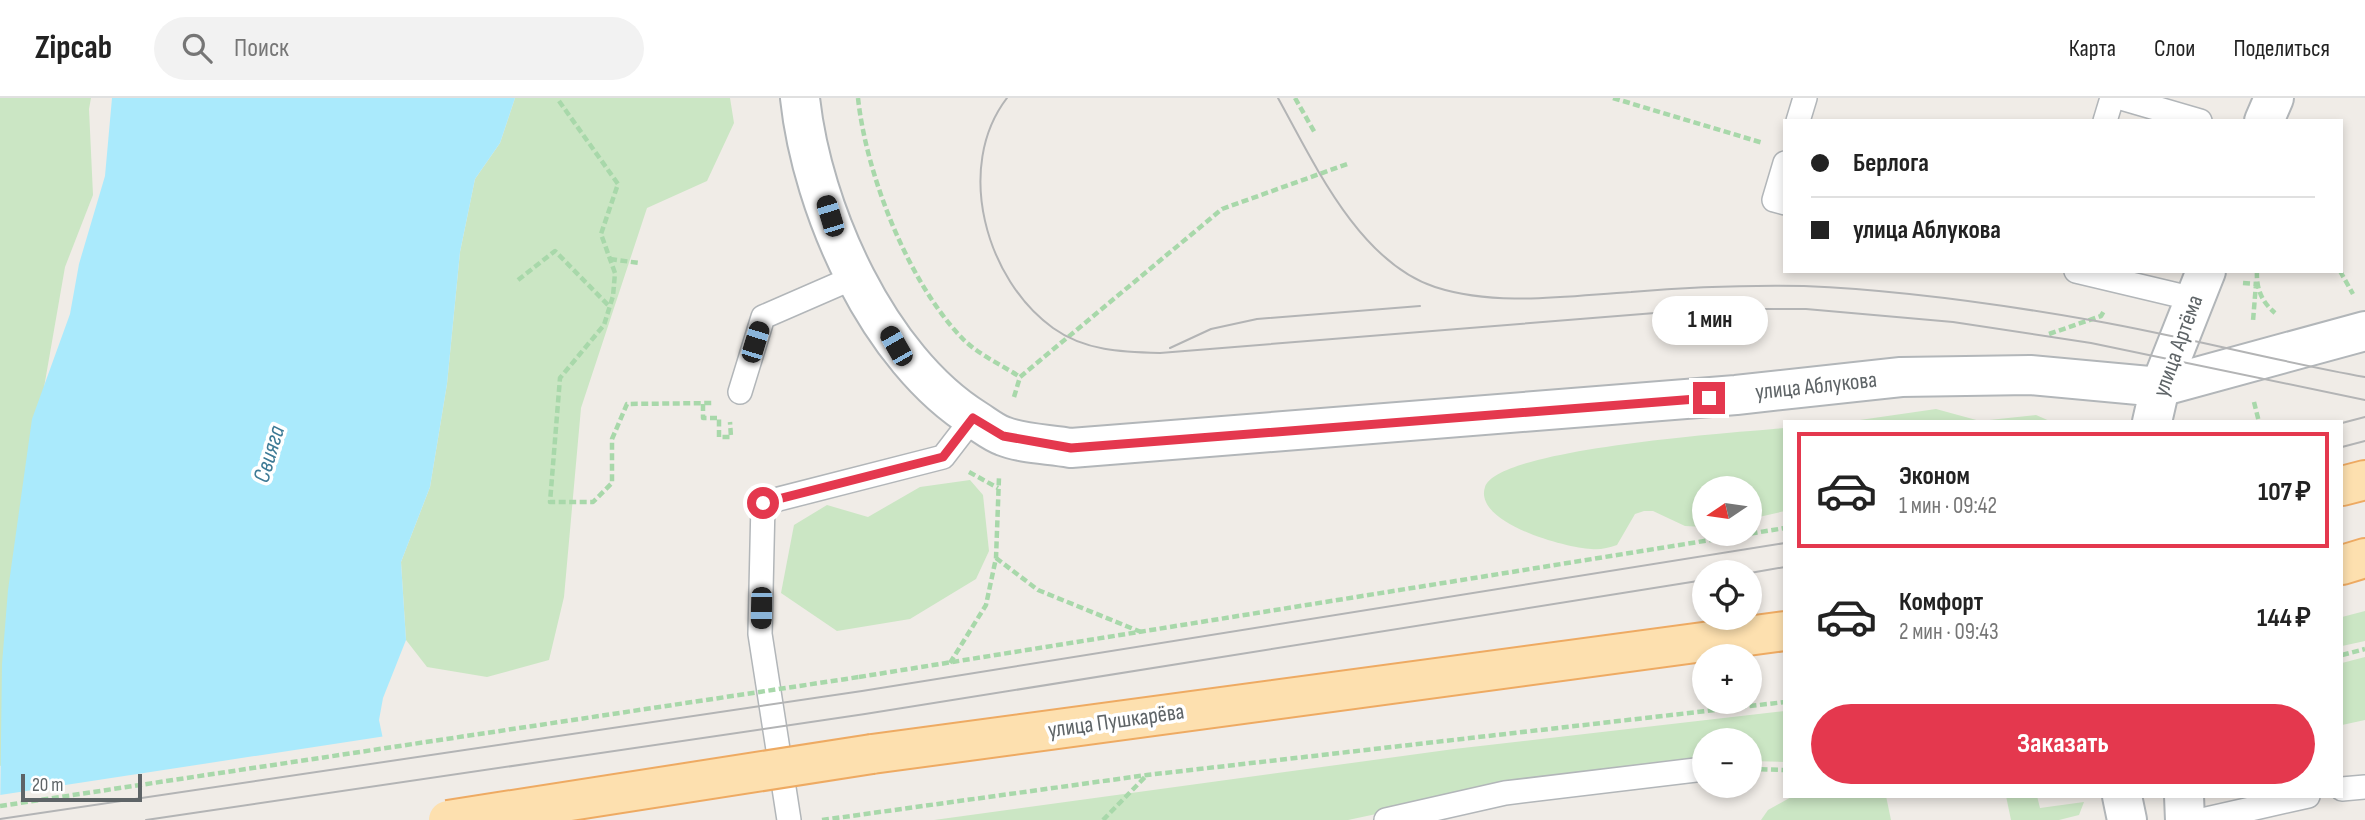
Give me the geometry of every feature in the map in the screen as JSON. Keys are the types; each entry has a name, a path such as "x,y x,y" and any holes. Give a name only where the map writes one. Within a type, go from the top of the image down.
{"main road":[{"path":"2343,486 2365,480"},
{"path":"2343,565 2365,558"},
{"name":"улица Пушкарёва","path":"448,820 872,754 1783,631"}],"street":[{"name":"улица Аблукова","path":"800,98 803,125 830,216 855,277 896,346 946,401 1003,436 1071,448 1723,397 1901,377 2030,375 2156,405"},
{"path":"2265,119 2274,98"},
{"name":"улица Артёма","path":"2156,405 2200,285"},
{"path":"2156,405 2365,331"},
{"path":"2122,798 2127,820"},
{"path":"2184,798 2185,820"}],"lane":[{"path":"1799,119 1805,98"},
{"path":"2106,119 2112,98"},
{"path":"2121,98 2193,119"},
{"path":"1778,155 1774,200 1783,202"},
{"path":"2094,273 2200,285"},
{"path":"731,396 763,317 855,277"},
{"path":"789,820 760,634 763,503 943,457 973,418"},
{"path":"1386,820 1505,793 1692,770"},
{"path":"2343,789 2365,788"},
{"path":"2202,820 2299,798"}],"path":[{"path":"858,98 862,132 884,201 918,278 962,339 1020,377 1222,209 1350,163"},
{"path":"1295,98 1315,133"},
{"path":"1613,98 1778,155"},
{"path":"559,101 618,184 601,234 602,243 610,259 615,286 604,325 560,378 550,502 593,502 612,483 612,439 626,404 703,404 731,396 731,437 719,437 719,418 703,418 703,404"},
{"path":"519,280 555,251 610,308"},
{"path":"610,259 639,263"},
{"path":"2256,284 2257,273"},
{"path":"0,806 1143,633 1783,528"},
{"path":"950,663 986,605 996,558 1038,590 1143,633"},
{"path":"2343,655 2365,649"},
{"path":"822,820 1147,775 1783,702"},
{"path":"1762,769 1783,770"},
{"path":"1102,820 1147,775"}],"green space":[{"path":"0,98 91,98 89,109 93,195 65,267 27,485 19,759 0,766"},
{"path":"515,98 730,98 734,123 707,181 647,208 581,408 564,597 549,660 487,677 427,667 406,640 401,562 430,487 447,384 460,252 475,179 500,143"},
{"path":"1936,409 1976,420 1860,420"},
{"path":"2036,415 2047,420 1989,420"},
{"path":"1783,428 1783,511 1762,516 1762,476 1692,476 1692,526 1685,526 1653,511 1644,511 1635,514 1617,545 1594,549 1562,544 1524,531 1493,512 1485,500 1485,487 1500,473 1531,462 1623,444"},
{"path":"970,480 983,495 989,551 976,579 910,619 837,631 781,593 794,525 827,505 868,517 920,487"},
{"path":"2365,611 2365,641 2343,646 2343,617"},
{"path":"2365,657 2365,720 2343,725 2343,663"},
{"path":"1783,711 1783,762 1762,761 1762,728 1692,728 1692,761 1541,779 1348,820 934,820 1454,749"},
{"path":"1789,798 1886,798 1891,820 1761,820 1768,810"},
{"path":"2006,798 2038,798 2040,808 2084,802 2079,815 2059,820 2011,820"}],"water":[{"name":"Свияга","path":"112,98 515,98 500,143 475,179 460,252 447,384 430,487 401,562 406,640 383,698 379,720 400,820 0,820 2,664 8,590 32,419 70,314 79,264 105,176"}],"pier":[{"path":"386,736 403,820 0,820 0,795"}],"tram line":[{"path":"1007,98 991,126 982,156 981,188 985,221 995,252 1010,282 1030,307 1053,328 1065,336 1104,349 1160,353 1705,309 1806,309 1953,322 2091,343 2365,400"},
{"path":"1278,98 1323,180 1361,233 1383,256 1408,274 1435,287 1483,297 1532,299 1740,286 1804,286 1914,294 2096,321 2365,377"},
{"path":"1170,348 1211,329 1257,319 1420,306"},
{"path":"2343,423 2365,417"},
{"path":"2343,447 2365,441"},
{"path":"0,819 862,691 1783,543"},
{"path":"1762,571 1783,567"},
{"path":"146,820 865,714 1692,582"}],"route":[{"path":"763,503 943,457 973,418 1003,436 1071,448 1709,398"}]}
